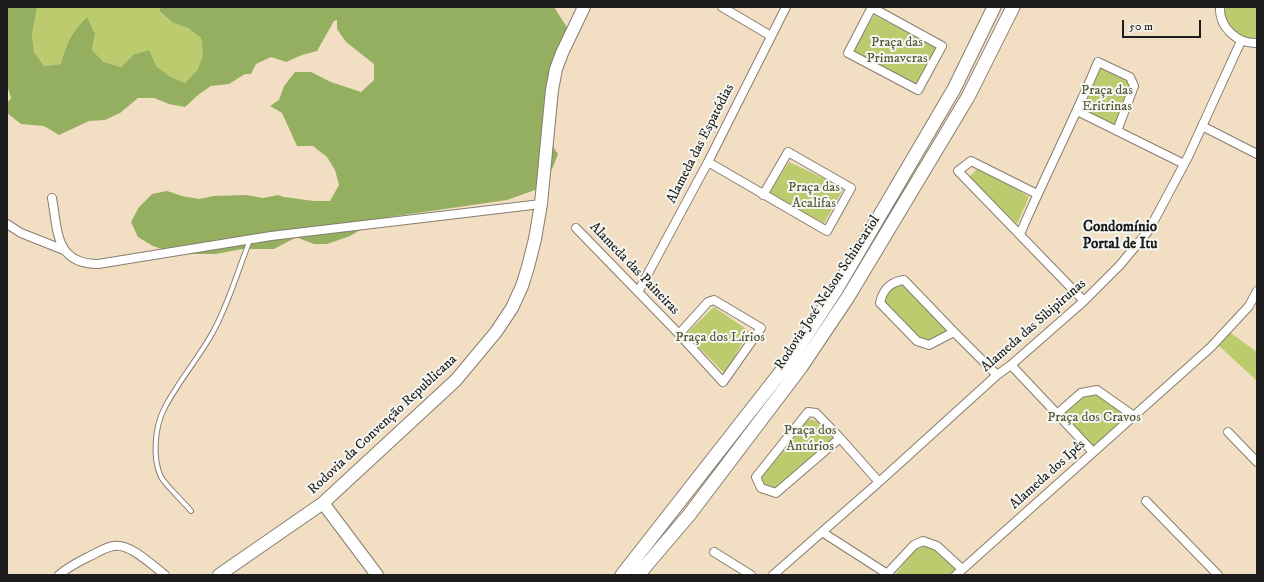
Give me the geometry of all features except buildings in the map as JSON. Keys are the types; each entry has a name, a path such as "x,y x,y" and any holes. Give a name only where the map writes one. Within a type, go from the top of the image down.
{"main road":[{"name":"Rodovia da Convenção Republicana","path":"219,575 323,504 456,380 496,332 512,308 522,286 528,267 541,204 552,90 556,69 584,7"},
{"name":"Rodovia José Nelson Schincariol","path":"622,575 791,359 836,290 954,89 994,7"},
{"name":"Rodovia José Nelson Schincariol","path":"638,575 689,515 801,367 840,310 968,97 1013,7"},
{"path":"323,504 377,575"}],"street":[{"path":"722,7 771,36"},
{"name":"Alameda das Espatódias","path":"638,292 708,162 786,7"},
{"path":"872,7 942,46 918,90 848,53 872,7"},
{"path":"1220,7 1220,15 1225,26 1234,37 1241,41 1257,44"},
{"name":"Alameda das Sibipirunas","path":"772,575 1084,301 1120,265 1149,230 1184,164 1241,41"},
{"path":"1020,234 1098,62 1130,77 1134,86 1117,131"},
{"path":"1077,111 1184,164"},
{"path":"1202,126 1257,154"},
{"path":"708,162 763,195 827,231 851,188 788,152 763,195"},
{"path":"1037,194 971,160 958,171 1084,301"},
{"path":"52,198 59,240 64,250"},
{"path":"7,224 21,233 64,250 74,259 88,264 98,264 271,236 541,204"},
{"name":"Alameda das Paineiras","path":"576,228 679,334 723,382 761,328 714,300 708,302 679,334"},
{"path":"954,332 929,344 917,342 880,303 881,298 889,285 896,281 904,280 998,375"},
{"name":"Alameda dos Ipês","path":"956,575 1211,347 1249,306 1257,291"},
{"path":"1011,365 1093,452"},
{"path":"1057,414 1081,393 1097,390 1134,416"},
{"path":"840,438 776,493 761,488 756,477 808,412 816,413 840,438 878,482"},
{"path":"1228,432 1257,462"},
{"path":"1146,501 1218,575"},
{"path":"822,532 888,574 914,545 923,541 937,546 962,569"},
{"path":"59,575 66,569 106,548 116,545 125,547 138,554 165,575"},
{"path":"714,552 751,575"}],"lane":[{"path":"191,511 162,477 156,464 155,443 158,426 164,410 212,334 221,316 250,239"}],"green space":[{"path":"7,7 37,7 32,35 34,52 44,66 61,64 70,39 87,17 95,34 92,50 104,62 121,67 133,55 149,50 156,66 169,76 185,83 198,69 203,55 201,38 188,28 173,23 160,12 160,7 554,7 568,29 543,110 546,126 554,148 558,154 545,181 535,190 507,200 389,217 374,222 350,236 327,244 314,244 295,238 274,249 242,249 216,254 184,254 168,251 153,246 138,237 131,222 139,207 152,194 167,191 182,196 199,199 214,196 246,195 263,198 278,195 314,201 330,201 339,185 335,170 327,157 313,146 297,146 282,113 270,106 279,100 284,86 295,72 311,72 331,82 361,92 374,80 374,64 346,42 337,29 337,20 334,21 317,51 302,55 286,62 271,57 256,64 251,74 245,74 229,84 211,86 185,107 169,104 154,98 138,98 120,113 105,120 89,121 59,135 44,126 21,124 7,113 7,103 11,98 7,85"},
{"path":"37,7 160,7 160,13 173,23 188,28 201,38 203,55 198,69 185,83 169,76 156,66 133,55 121,67 104,62 92,50 95,34 66,47 61,64 44,66 34,52 32,35"},
{"path":"1221,7 1257,7 1257,40 1243,38 1229,29"},
{"name":"Praça das Primaveras","path":"874,15 937,48 916,87 852,52"},
{"name":"Praça das Eritrinas","path":"1101,68 1128,81 1129,90 1117,126 1082,109"},
{"name":"Praça das Acalifas","path":"789,162 844,188 824,223 768,194"},
{"path":"979,167 1029,197 1017,224 969,177"},
{"path":"902,282 948,331 929,342 918,340 885,303 884,298 891,288"},
{"name":"Praça dos Lírios","path":"714,307 749,331 725,374 686,334"},
{"path":"1228,331 1257,352 1257,381 1216,343"},
{"name":"Praça dos Cravos","path":"1097,392 1132,416 1093,451 1058,414 1081,394"},
{"name":"Praça dos Antúrios","path":"807,418 818,422 834,440 776,491 764,485 760,477"},
{"path":"923,545 935,548 958,570 953,575 895,575 914,550"}],"district":[{"name":"Condomínio Portal de Itu","path":"1120,236"}]}
